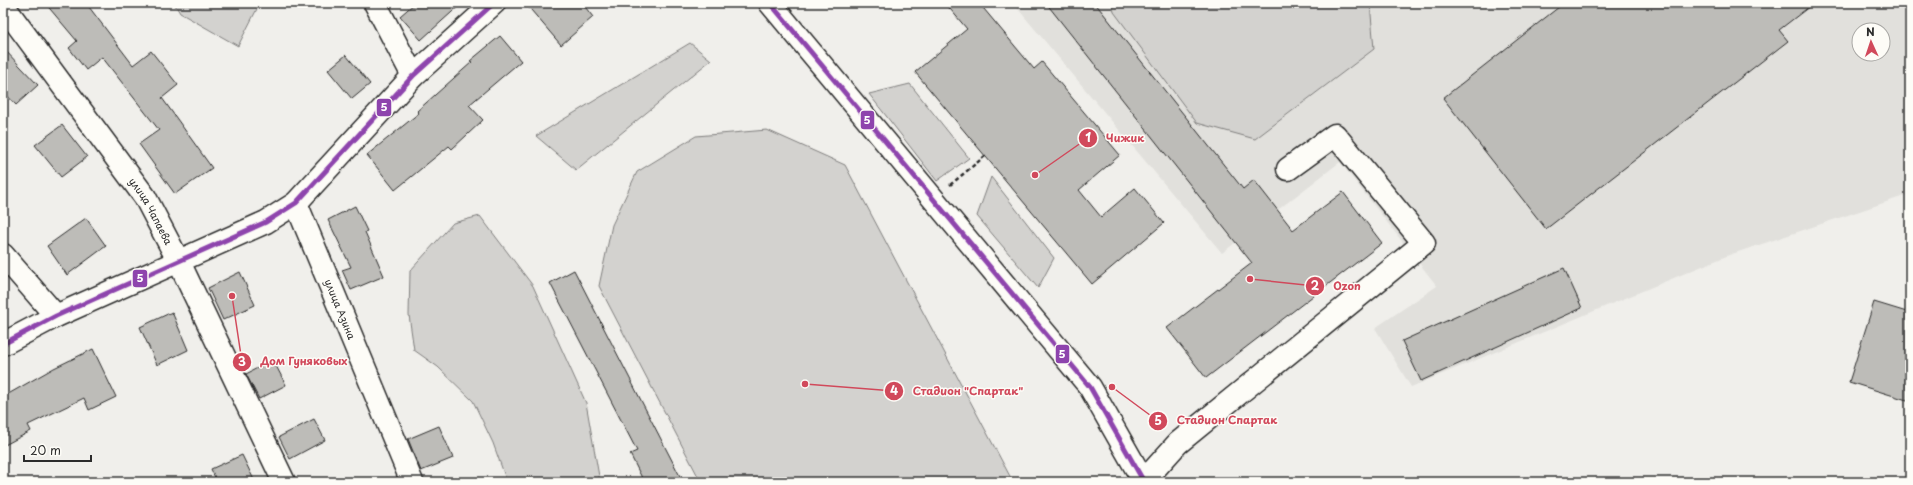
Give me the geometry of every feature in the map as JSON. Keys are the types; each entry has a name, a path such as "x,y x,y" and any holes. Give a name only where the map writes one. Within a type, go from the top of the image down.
{"street":[{"path":"375,3 413,76"},
{"path":"3,344 56,316 266,222 296,203 413,76 494,3"},
{"path":"770,3 1090,387 1144,482 1178,443 1424,243 1335,135 1288,168"},
{"name":"улица Чапаева","path":"3,5 145,197 179,262 284,482"},
{"name":"улица Азина","path":"296,203 412,482"},
{"path":"3,256 56,316"}],"path":[{"path":"946,188 985,156"}],"shaded area":[{"path":"174,3 260,3 238,46 180,13"},
{"path":"1013,3 1910,3 1910,194 1729,255 1411,387 1375,328 1437,286 1340,162 1222,253"},
{"path":"1112,3 1370,3 1374,49 1255,139 1197,123 1114,12"},
{"path":"690,43 711,60 576,170 536,136"},
{"path":"910,84 969,158 937,181 869,94"},
{"path":"767,130 845,165 1013,482 701,482 599,286 612,225 637,172 696,136"},
{"path":"991,177 1054,258 1038,288 977,216"},
{"path":"480,216 533,286 586,403 600,482 507,482 493,443 473,401 438,367 414,350 409,315 410,271 453,223"}],"building":[{"path":"45,3 86,3 133,65 151,51 178,85 162,98 212,168 175,194 139,144 159,130 102,57 86,70 69,48 77,41"},
{"path":"415,3 462,3 421,40 400,16"},
{"path":"525,3 582,3 593,17 561,45"},
{"path":"945,3 979,3 1034,69 1042,62 1120,155 1079,190 1101,217 1135,188 1164,223 1092,284 915,72 967,29"},
{"path":"1046,3 1095,3 1243,189 1254,180 1293,230 1343,192 1382,243 1206,378 1167,328 1252,263"},
{"path":"1564,3 1814,3 1779,30 1788,41 1546,229 1443,98"},
{"path":"500,36 521,61 469,105 483,120 452,149 449,146 395,190 367,155 419,113 417,111 472,62 470,61"},
{"path":"3,48 38,85 16,105 3,91"},
{"path":"346,55 370,84 352,99 328,70"},
{"path":"62,125 87,157 61,177 35,145"},
{"path":"355,206 367,231 365,232 384,276 351,290 342,270 351,267 328,220"},
{"path":"86,218 106,246 67,275 47,246"},
{"path":"1564,268 1582,308 1421,381 1402,341"},
{"path":"574,270 683,482 644,482 630,454 637,451 550,283"},
{"path":"240,272 255,305 223,320 208,288"},
{"path":"1874,302 1910,313 1910,401 1849,382"},
{"path":"172,312 188,350 157,365 140,327"},
{"path":"93,349 116,397 89,410 84,398 28,425 31,431 3,446 3,397 54,368"},
{"path":"273,360 286,385 259,399 246,374"},
{"path":"314,419 325,440 290,459 279,437"},
{"path":"439,426 453,458 421,471 408,439"},
{"path":"242,455 255,482 217,482 211,469"}],"transit line":[{"name":"5","path":"3,344 56,316 266,222 296,203 413,76 494,3"},
{"name":"5","path":"770,3 1090,387 1144,482"}],"place":[{"name":"Чижик","path":"1035,175"},
{"name":"Ozon","path":"1250,279"},
{"name":"Дом Гуняковых","path":"232,296"},
{"name":"Стадион \"Спартак\"","path":"805,384"},
{"name":"Стадион Спартак","path":"1112,387"}]}
